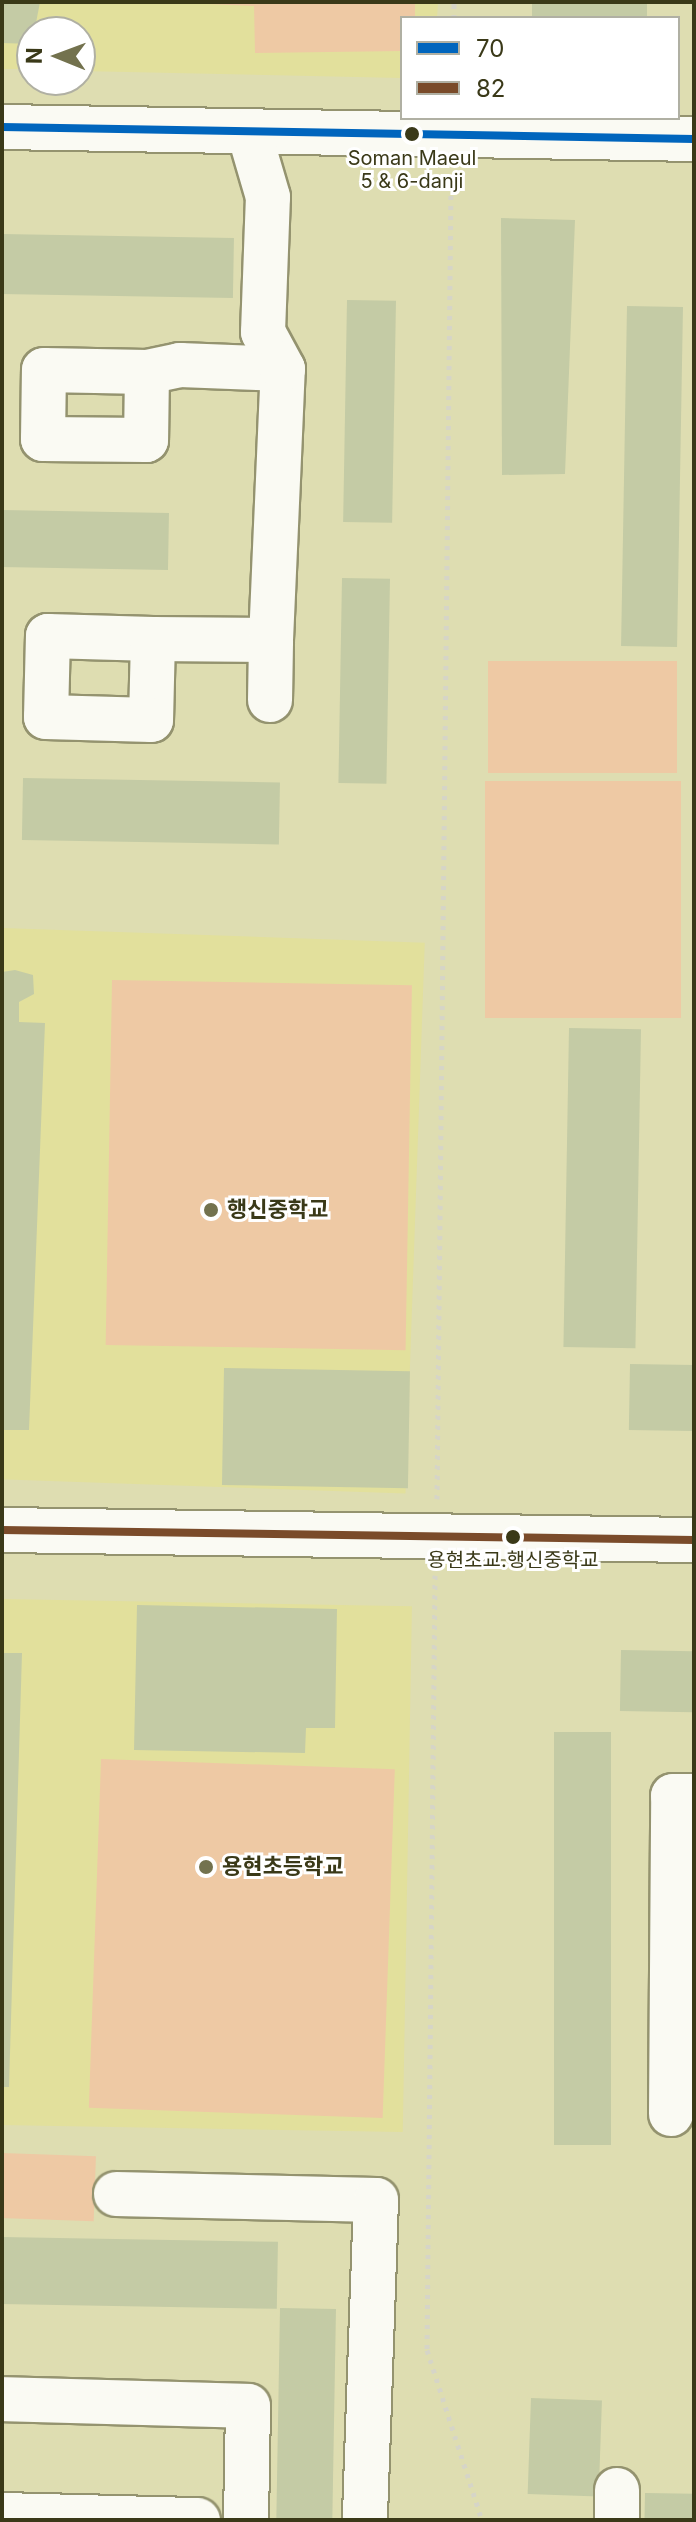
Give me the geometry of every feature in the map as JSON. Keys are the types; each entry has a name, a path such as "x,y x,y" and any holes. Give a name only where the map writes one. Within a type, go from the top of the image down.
{"street":[{"path":"2,127 694,139"},
{"path":"249,132 268,197 263,332 283,369 270,700"},
{"path":"147,372 180,365 283,369"},
{"path":"153,639 271,640"},
{"path":"2,1530 694,1540"},
{"path":"671,2114 683,1998 673,1796 694,1796"},
{"path":"116,2194 376,2200 365,2520"},
{"path":"2,2399 248,2406 246,2520"},
{"path":"2,2515 198,2520"}],"path":[{"path":"437,1500 451,179"},
{"path":"435,1570 427,2350 482,2520"}],"shaded area":[{"path":"2,2 438,2 437,16 400,16 400,78 96,71 96,16 16,16 16,69 2,69"},
{"path":"161,2 415,2 415,16 400,16 400,51 255,53 254,6"},
{"path":"488,661 677,661 677,773 488,773"},
{"path":"485,781 681,781 681,1018 485,1018"},
{"name":"행신중학교","path":"2,928 425,943 406,1493 2,1479"},
{"path":"112,980 412,985 406,1350 106,1345"},
{"name":"용현초등학교","path":"2,1599 412,1606 403,2132 2,2125"},
{"path":"101,1759 395,1769 383,2118 89,2108"},
{"path":"2,2153 96,2156 94,2221 2,2218"}],"building":[{"path":"2,2 40,2 37,16 16,16 16,43 2,43"},
{"path":"532,2 647,2 647,16 532,16"},
{"path":"501,218 575,220 565,474 502,475"},
{"path":"2,234 234,238 233,298 2,294"},
{"path":"347,300 396,301 392,523 343,522"},
{"path":"627,306 683,307 677,647 621,646"},
{"path":"2,510 169,513 168,570 2,567"},
{"path":"342,578 390,579 386,784 338,783"},
{"path":"23,778 280,782 279,844 22,840"},
{"path":"15,970 33,975 34,994 19,1002 19,1022 45,1023 29,1430 2,1430 2,972"},
{"path":"569,1028 641,1029 635,1348 563,1347"},
{"path":"630,1364 694,1365 693,1431 629,1430"},
{"path":"224,1368 410,1371 408,1488 222,1485"},
{"path":"137,1605 337,1609 335,1728 306,1728 305,1753 134,1750"},
{"path":"621,1650 694,1651 693,1712 620,1711"},
{"path":"2,1653 22,1653 9,2087 2,2087"},
{"path":"554,1732 611,1732 611,2145 554,2145"},
{"path":"2,2237 278,2242 277,2309 2,2304"},
{"path":"280,2308 336,2309 332,2520 276,2520"},
{"path":"531,2398 602,2400 599,2496 528,2494"},
{"path":"645,2493 694,2494 694,2520 645,2520"}],"transit line":[{"name":"70","path":"2,127 694,139"},
{"name":"82","path":"2,1530 694,1540"}],"place":[{"name":"Soman Maeul 5 & 6-danji","path":"412,134"},
{"name":"행신중학교","path":"211,1210"},
{"name":"용현초교.행신중학교","path":"513,1537"},
{"name":"용현초등학교","path":"206,1867"}]}
